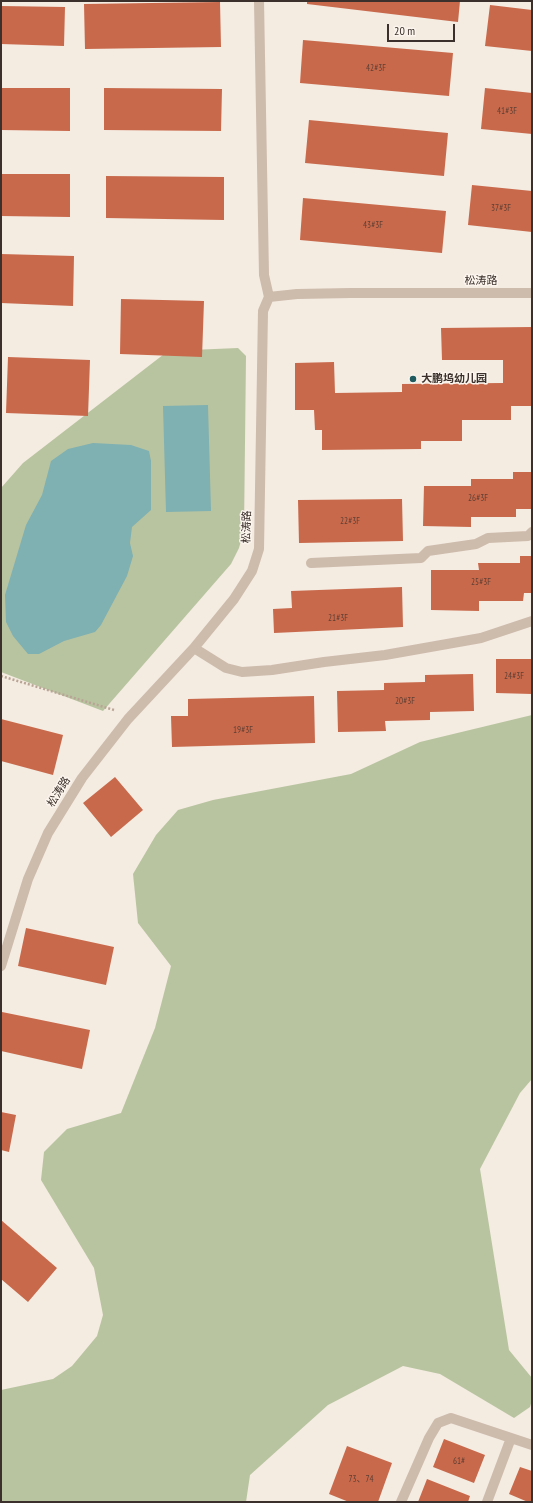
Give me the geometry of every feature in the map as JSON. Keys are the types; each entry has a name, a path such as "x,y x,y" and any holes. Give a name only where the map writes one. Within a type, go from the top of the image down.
{"street":[{"path":"259,1 264,275 269,297"},
{"name":"松涛路","path":"1,966 28,879 48,833 82,778 131,716 194,648 234,599 252,571 259,549 263,311 269,297 297,294 343,293 532,293"},
{"path":"311,563 421,558 428,551 476,544 488,538 528,536 532,532"},
{"path":"194,648 226,668 242,672 272,670 385,655 481,638 532,621"},
{"path":"401,1502 429,1438 438,1423 451,1418 532,1445"},
{"path":"487,1502 511,1438"}],"path":[{"path":"1,676 131,716"}],"green space":[{"path":"238,348 246,356 244,529 239,548 231,564 103,711 1,672 1,488 23,463 168,351"},
{"path":"532,715 532,1079 520,1093 480,1169 509,1350 532,1378 532,1400 530,1407 514,1418 440,1374 403,1366 328,1405 250,1475 246,1502 1,1502 1,1390 53,1379 72,1366 97,1336 103,1315 94,1268 41,1180 44,1152 67,1129 121,1113 155,1028 171,966 138,923 133,874 156,835 178,810 213,800 351,774 420,742"}],"water":[{"path":"208,405 211,511 166,512 163,406"},
{"path":"93,443 131,445 149,451 151,461 151,510 132,527 130,543 133,556 127,576 101,625 95,632 64,641 39,654 28,654 13,636 6,622 5,595 26,525 42,495 51,461 68,449"}],"building":[{"path":"307,1 460,1 458,22 307,4"},
{"path":"220,2 221,47 85,49 84,4"},
{"path":"490,5 532,10 532,51 485,46"},
{"path":"1,6 65,7 64,46 1,44"},
{"path":"303,40 453,53 449,96 300,83"},
{"path":"1,88 70,88 70,131 1,130"},
{"path":"104,88 222,89 221,131 104,130"},
{"path":"485,88 532,93 532,134 481,129"},
{"path":"309,120 448,133 444,176 305,163"},
{"path":"1,174 70,174 70,217 1,216"},
{"path":"106,176 224,177 224,220 106,218"},
{"path":"472,185 532,191 532,232 468,225"},
{"path":"303,198 446,211 442,253 300,240"},
{"path":"1,254 74,256 73,306 1,303"},
{"path":"121,299 204,301 202,357 120,354"},
{"path":"532,327 532,406 511,406 511,420 462,420 462,441 421,441 421,449 322,450 322,430 315,430 314,410 295,410 295,363 334,362 335,393 402,392 402,384 503,383 503,360 442,360 441,328"},
{"path":"8,357 90,360 88,416 6,413"},
{"path":"513,472 532,472 532,509 516,509 516,517 471,517 471,527 423,526 424,486 471,486 471,479 513,479"},
{"path":"402,499 403,541 299,543 298,500"},
{"path":"520,556 532,556 532,593 524,593 523,601 479,601 479,611 431,610 431,570 479,570 478,563 520,563"},
{"path":"402,587 403,627 274,633 273,609 292,608 291,591"},
{"path":"496,659 532,659 532,694 496,693"},
{"path":"473,674 474,711 430,712 430,720 385,721 386,731 338,732 337,691 384,690 384,683 425,682 425,675"},
{"path":"314,696 315,743 172,747 171,716 188,716 188,699"},
{"path":"1,719 63,735 53,775 1,761"},
{"path":"115,777 143,810 111,837 83,803"},
{"path":"26,928 114,947 106,985 18,966"},
{"path":"2,1012 90,1030 82,1069 1,1051"},
{"path":"1,1112 16,1115 9,1152 1,1150"},
{"path":"1,1220 57,1268 28,1302 1,1279"},
{"path":"444,1439 485,1455 474,1483 433,1467"},
{"path":"347,1446 392,1463 378,1502 349,1502 329,1494"},
{"path":"520,1467 532,1471 532,1502 528,1502 509,1494"},
{"path":"427,1479 470,1496 468,1502 418,1502"}],"place":[{"name":"大鹏坞幼儿园","path":"413,379"}]}
